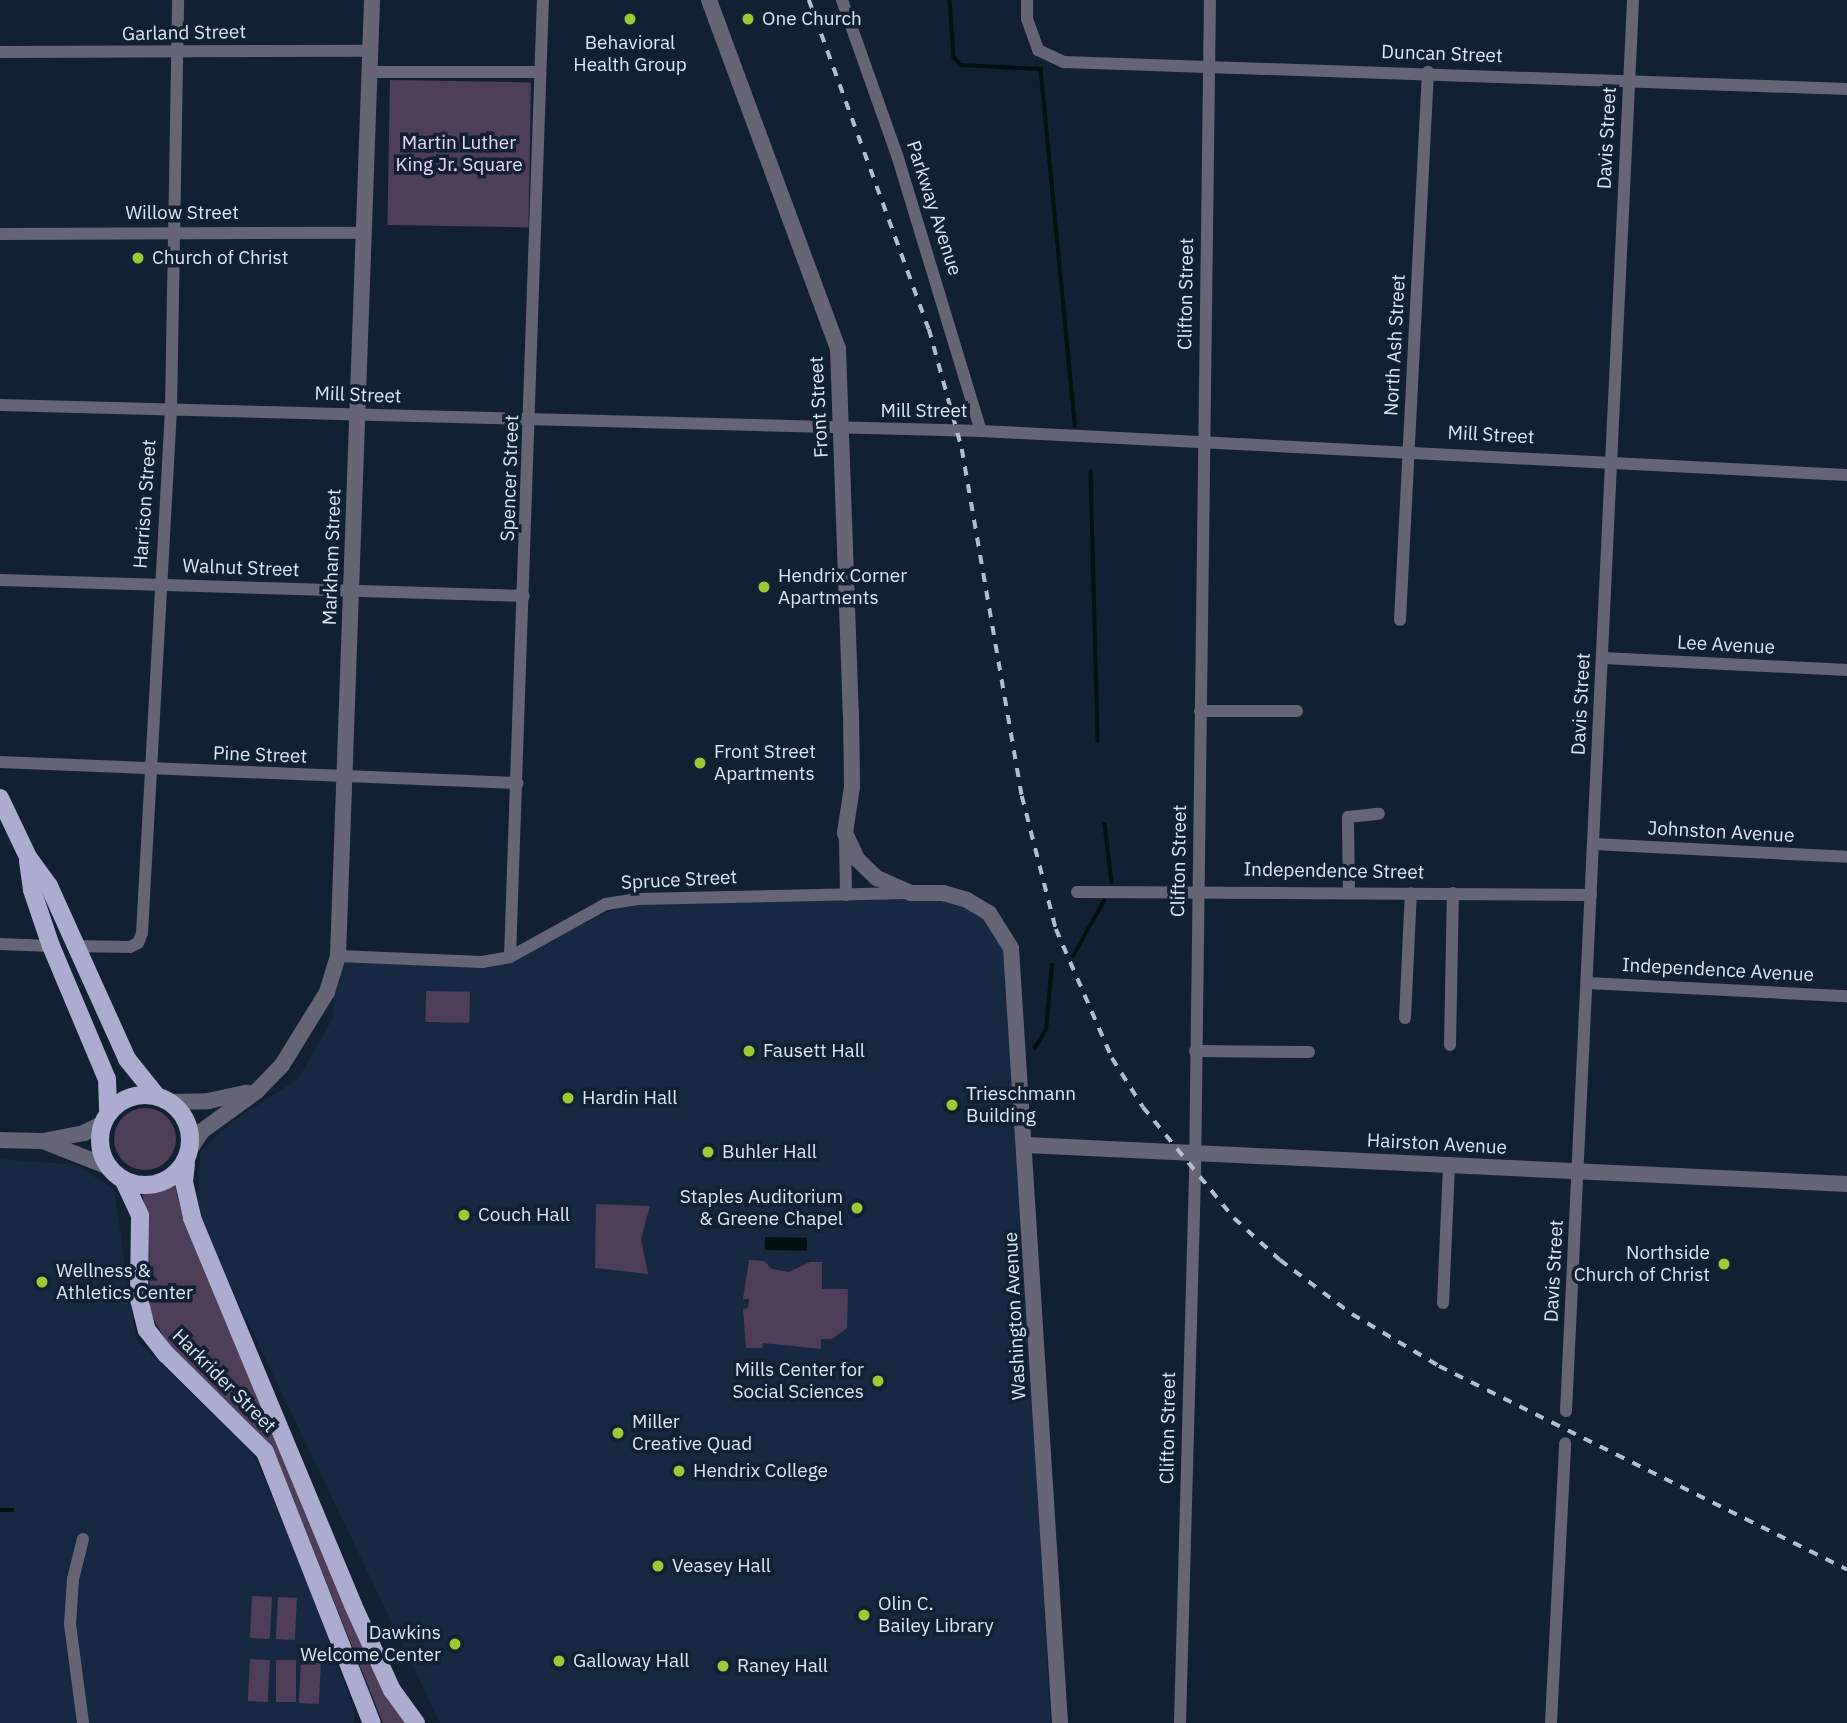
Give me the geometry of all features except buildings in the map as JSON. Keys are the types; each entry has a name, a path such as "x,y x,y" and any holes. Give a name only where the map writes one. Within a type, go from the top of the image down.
{"main road":[{"path":"0,798 28,857 49,886 73,946 127,1059 162,1099 187,1121 188,1156 172,1178 155,1184 124,1181 109,1167 100,1142 105,1119 107,1079 51,946 32,890 28,857"},
{"path":"105,1119 132,1097 162,1099"},
{"name":"Harkrider Street","path":"188,1156 185,1191 192,1218 353,1605 392,1690 416,1723"},
{"name":"Harkrider Street","path":"124,1181 139,1216 139,1300 147,1330 265,1452 372,1723"}],"street":[{"name":"Harrison Street","path":"73,946 127,948 141,938 148,770 171,409 178,0"},
{"name":"Markham Street","path":"188,1156 202,1131 257,1091 307,1029 327,992 338,956 372,0"},
{"name":"Spencer Street","path":"510,957 531,422 543,0"},
{"name":"Front Street","path":"709,0 838,348 844,430 852,787 845,833 846,895"},
{"name":"Parkway Avenue","path":"842,0 902,168 981,431"},
{"name":"Duncan Street","path":"1027,0 1027,19 1038,50 1064,62 1428,72 1847,89"},
{"name":"Clifton Street","path":"1180,1723 1194,1152 1210,0"},
{"name":"Davis Street","path":"1566,1410 1633,0"},
{"name":"Garland Street","path":"0,52 369,51"},
{"path":"369,72 540,72"},
{"name":"North Ash Street","path":"1400,620 1428,72"},
{"name":"Willow Street","path":"0,234 176,231 365,233"},
{"name":"Mill Street","path":"0,405 359,414 531,422 981,431 1611,460 1847,475"},
{"name":"Walnut Street","path":"0,580 524,596"},
{"name":"Lee Avenue","path":"1603,658 1847,670"},
{"path":"1200,711 1297,711"},
{"name":"Pine Street","path":"0,762 518,783"},
{"path":"1349,893 1348,817 1379,814"},
{"path":"845,833 857,859 871,873 911,893"},
{"name":"Johnston Avenue","path":"1593,845 1847,857"},
{"name":"Independence Street","path":"1077,892 1591,895"},
{"name":"Spruce Street","path":"338,956 482,962 510,957 606,904 638,899 911,893"},
{"name":"Washington Avenue","path":"911,893 943,893 967,900 989,913 1010,948 1016,977 1060,1723"},
{"path":"1405,1018 1411,893"},
{"path":"1450,1045 1453,893"},
{"path":"0,944 51,946"},
{"name":"Independence Avenue","path":"1587,983 1847,996"},
{"path":"1195,1051 1309,1052"},
{"path":"162,1099 208,1101 257,1091"},
{"path":"0,1140 43,1141 84,1133 105,1119"},
{"path":"43,1141 109,1167"},
{"name":"Hairston Avenue","path":"1026,1145 1847,1184"},
{"path":"1443,1303 1449,1166"},
{"path":"1551,1723 1565,1443"},
{"path":"83,1539 73,1579 71,1623 83,1723"}],"shaded area":[{"name":"Hendrix College","path":"943,893 989,913 1016,977 1050,1723 440,1723 198,1218 200,1152 234,1120 298,1079 332,1020 338,956 510,957 638,899"},
{"path":"0,1159 77,1165 114,1190 136,1339 253,1454 298,1557 355,1713 354,1723 0,1723"},
{"path":"765,1237 807,1238 807,1251 765,1250"}],"green space":[{"name":"Martin Luther King Jr. Square","path":"390,80 531,82 528,227 387,225"},
{"path":"426,991 470,992 469,1023 425,1022"},
{"path":"145,1108 157,1110 167,1117 174,1127 174,1151 167,1161 157,1168 145,1170 133,1168 123,1161 116,1151 114,1139 116,1127 123,1117 133,1110"},
{"path":"175,1185 180,1206 336,1577 406,1723 383,1723 274,1452 168,1344 150,1313 149,1226 142,1193"},
{"path":"596,1204 650,1206 641,1239 648,1274 595,1268"},
{"path":"749,1260 764,1261 772,1269 789,1272 810,1262 822,1262 822,1289 848,1289 847,1328 832,1339 821,1339 821,1349 763,1343 762,1348 746,1348 743,1309 748,1308 749,1299 743,1299"},
{"path":"252,1596 272,1597 270,1639 250,1638"},
{"path":"278,1597 297,1598 295,1640 276,1639"},
{"path":"250,1659 270,1660 268,1702 248,1701"},
{"path":"276,1660 296,1660 296,1702 276,1702"},
{"path":"301,1661 321,1662 319,1704 299,1703"}],"waterway":[{"path":"950,0 954,57 961,65 1041,69 1075,425"},
{"path":"1091,471 1098,741"},
{"path":"1105,824 1112,883"},
{"path":"1073,956 1104,901"},
{"path":"1035,1048 1046,1030 1052,965"},
{"path":"0,1510 12,1510"}],"railway":[{"path":"809,0 929,329 962,449 1022,796 1056,929 1112,1058 1143,1107 1234,1218 1280,1260 1352,1314 1439,1366 1847,1569"}],"place":[{"name":"Behavioral Health Group","path":"630,19"},
{"name":"One Church","path":"748,19"},
{"name":"Church of Christ","path":"138,258"},
{"name":"Hendrix Corner Apartments","path":"764,587"},
{"name":"Front Street Apartments","path":"700,763"},
{"name":"Fausett Hall","path":"749,1051"},
{"name":"Hardin Hall","path":"568,1098"},
{"name":"Trieschmann Building","path":"952,1105"},
{"name":"Buhler Hall","path":"708,1152"},
{"name":"Staples Auditorium & Greene Chapel","path":"857,1208"},
{"name":"Couch Hall","path":"464,1215"},
{"name":"Northside Church of Christ","path":"1724,1264"},
{"name":"Wellness & Athletics Center","path":"42,1282"},
{"name":"Mills Center for Social Sciences","path":"878,1381"},
{"name":"Miller Creative Quad","path":"618,1433"},
{"name":"Hendrix College","path":"679,1471"},
{"name":"Veasey Hall","path":"658,1566"},
{"name":"Olin C. Bailey Library","path":"864,1615"},
{"name":"Dawkins Welcome Center","path":"455,1644"},
{"name":"Galloway Hall","path":"559,1661"},
{"name":"Raney Hall","path":"723,1666"}]}
